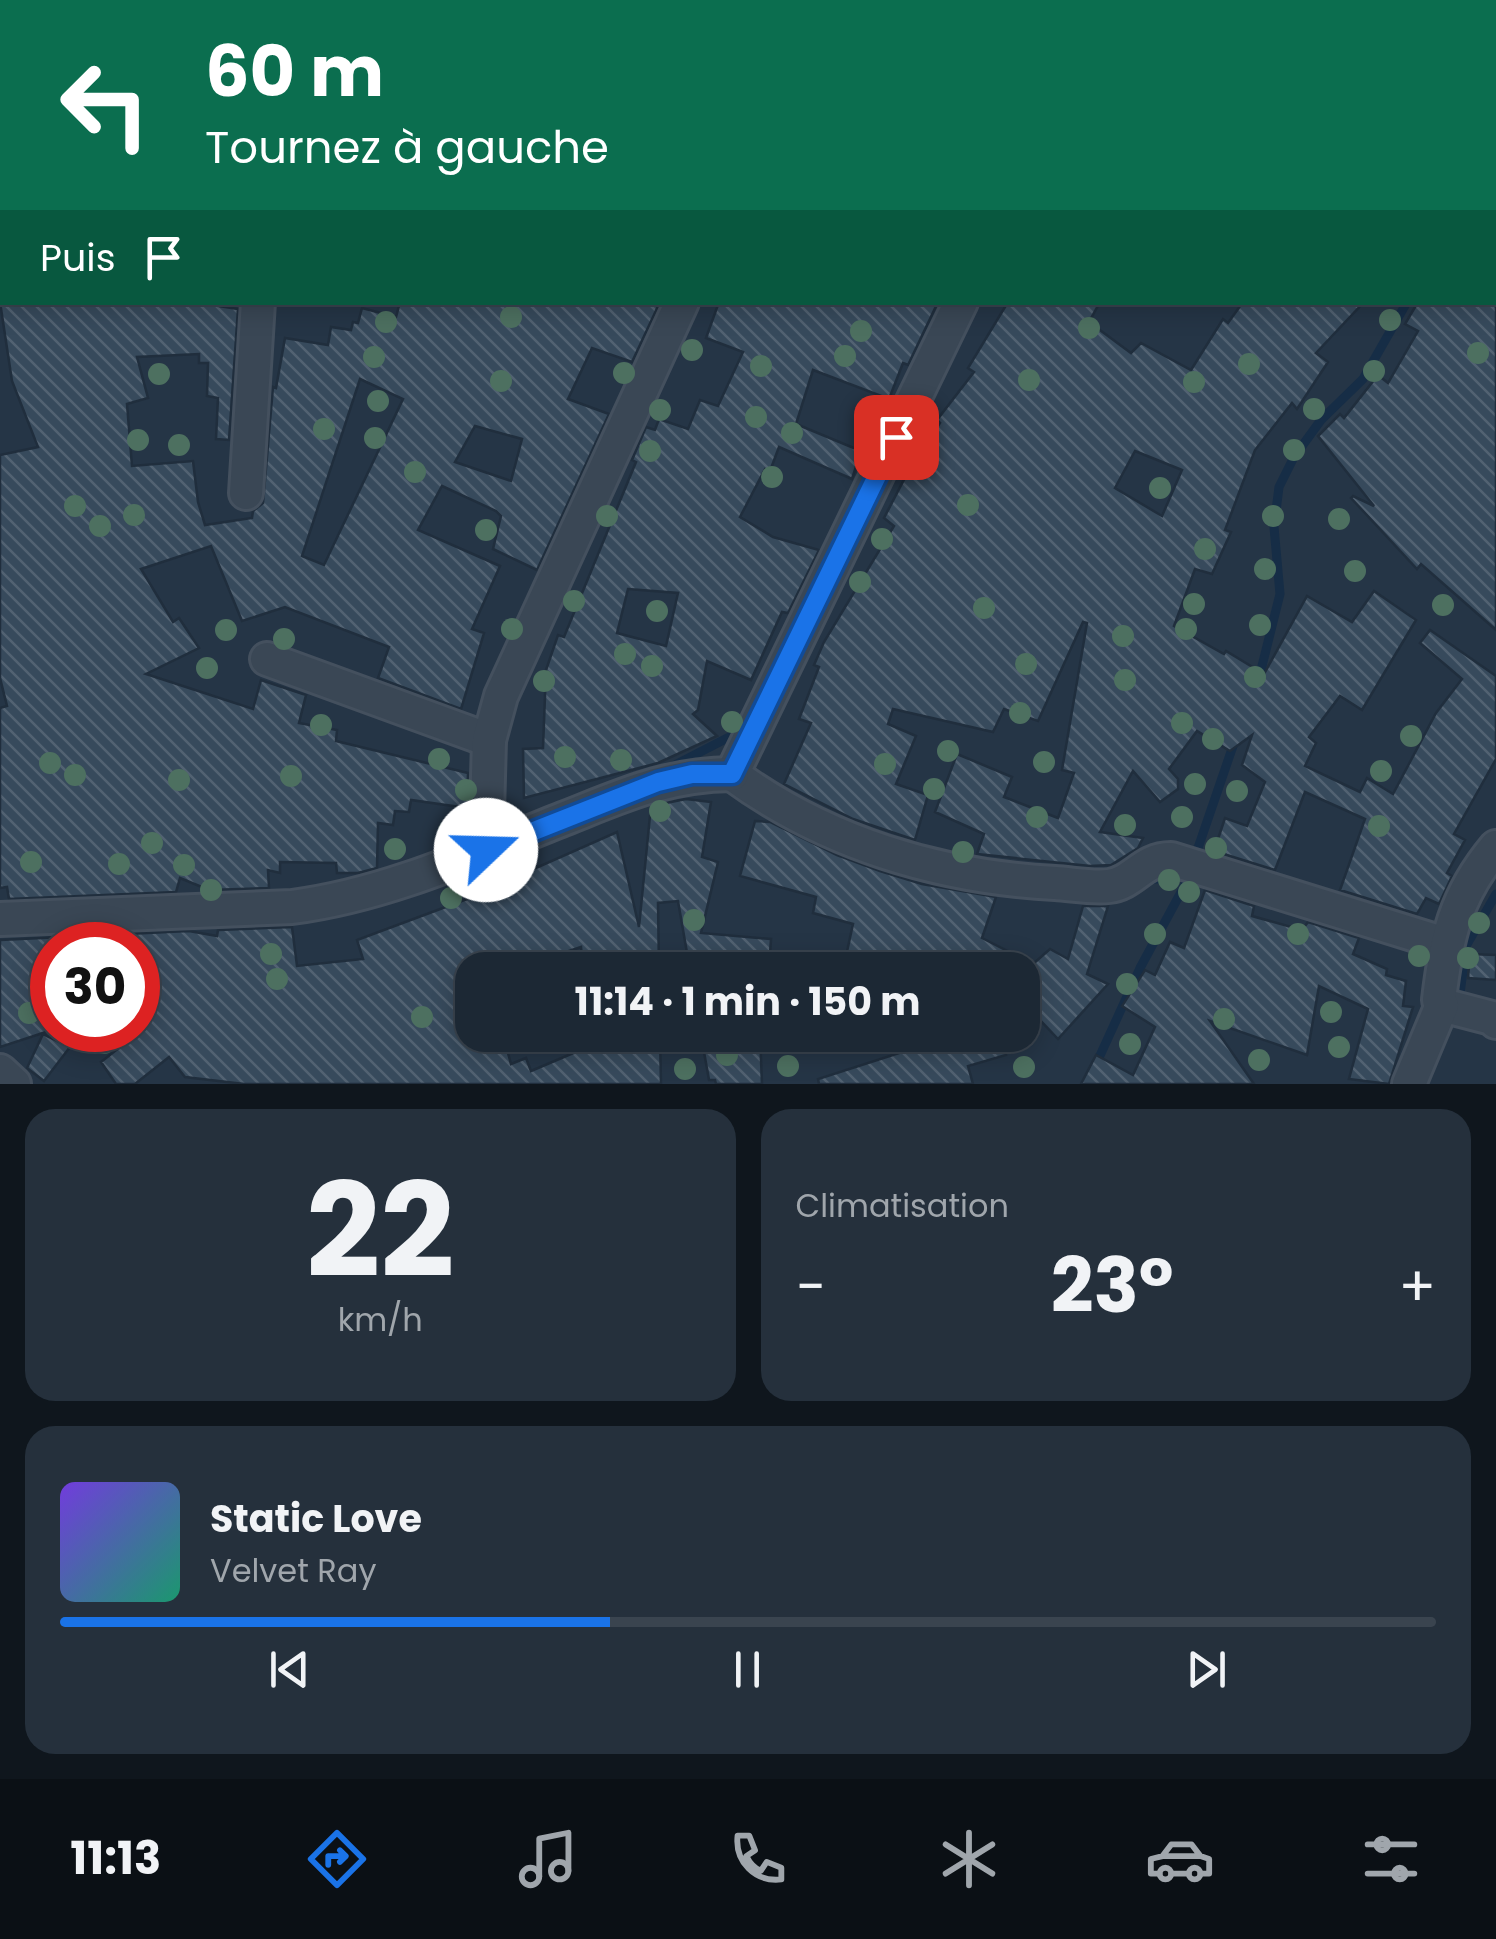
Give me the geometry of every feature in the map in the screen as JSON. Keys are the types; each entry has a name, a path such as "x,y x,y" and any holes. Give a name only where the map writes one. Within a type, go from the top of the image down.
{"street":[{"path":"246,493 258,305"},
{"path":"486,850 490,740 501,696 681,305"},
{"path":"732,774 960,305"},
{"path":"267,659 490,740"},
{"path":"0,919 331,902 486,850 658,782 692,774 732,774 770,802 818,828 859,845 955,871 1006,881 1110,886 1156,859 1171,859 1445,944"},
{"path":"1496,847 1480,866 1460,903 1445,944 1439,1000 1442,1006 1496,1022"},
{"path":"1408,1084 1442,1006"},
{"path":"0,1071 14,1084"}],"building":[{"path":"0,305 212,305 238,309 229,440 216,439 218,398 207,396 208,363 199,363 199,354 137,357 148,398 127,404 132,466 193,461 205,525 252,518 253,511 263,503 273,387 276,388 285,338 328,345 331,327 351,330 353,322 358,323 362,308 396,317 399,305 659,305 632,362 592,348 568,399 609,414 537,570 493,549 501,516 496,511 442,486 418,530 500,566 472,629 484,633 461,709 378,678 389,647 285,607 242,621 211,546 141,569 173,622 179,618 199,648 146,674 253,709 261,680 306,695 299,723 337,730 336,741 468,773 467,808 411,800 409,812 395,811 393,825 378,823 377,868 358,873 337,873 336,863 280,862 280,873 268,870 269,888 209,890 180,878 176,892 9,899 7,887 0,888 0,708 7,706 0,678 0,455 38,447 12,381","holes":["360,379 403,399 324,565 302,556","475,426 522,439 511,481 455,462"]},
{"path":"718,305 937,305 908,365 903,363 889,399 813,370 796,424 861,451 852,479 779,447 770,471 765,469 740,517 773,537 819,550 788,613 782,612 751,680 707,661 698,710 693,714 717,736 658,763 524,798 523,749 543,748 546,670 558,635 564,637 636,462 632,460 646,427 655,430 659,419 688,429 700,400 718,406 743,352 706,338","holes":["628,589 678,593 666,646 617,633"]},
{"path":"1006,305 1098,305 1089,322 1131,353 1141,343 1191,370 1223,319 1228,323 1241,305 1361,305 1316,353 1328,362 1297,409 1292,403 1255,450 1225,530 1231,532 1212,574 1195,569 1174,626 1264,674 1307,596 1352,622 1374,591 1416,620 1362,710 1340,696 1309,737 1316,743 1305,766 1360,792 1367,778 1393,794 1436,713 1462,679 1420,643 1430,630 1496,676 1496,759 1454,834 1465,840 1447,873 1452,876 1439,904 1426,898 1417,914 1340,890 1365,819 1305,792 1275,870 1214,851 1225,818 1247,826 1265,782 1242,765 1252,735 1230,751 1197,731 1169,769 1178,779 1178,789 1160,802 1133,771 1100,832 1143,838 1138,848 1111,865 977,854 984,834 935,812 957,754 1012,777 1004,797 1058,818 1074,773 1062,770 1087,623 1083,622 1038,721 1004,709 993,732 893,709 888,724 916,736 896,784 928,795 915,840 853,819 784,784 811,723 799,719 824,642 894,526 884,518 909,470 940,423 937,420 974,372 968,368","holes":["1135,451 1182,470 1162,516 1115,488"]},
{"path":"1416,305 1496,305 1496,630 1421,564 1417,569 1351,498 1374,506 1318,436 1340,414 1344,418 1378,375 1388,383 1418,331 1405,324"},
{"path":"686,799 711,802 702,857 718,862 701,933 771,939 770,952 687,952 678,901 658,903 659,952 581,952 581,947 566,952 455,952 455,1052 508,1052 511,1064 526,1058 531,1071 576,1052 660,1052 661,1084 244,1084 185,1077 169,1057 135,1084 116,1084 101,1062 114,1052 160,1052 160,932 189,931 217,936 218,930 292,927 297,966 363,959 357,940 494,889 617,832 639,927 650,816 661,816 666,803"},
{"path":"755,821 770,822 880,871 922,884 996,897 982,938 1009,952 847,952 853,924 813,913 816,897 740,876"},
{"path":"1205,890 1254,906 1252,916 1302,930 1308,922 1359,938 1353,954 1387,969 1386,975 1406,981 1403,1006 1413,1007 1389,1084 1349,1079 1368,1009 1319,986 1307,1055 1210,1021 1254,1084 1081,1084 1096,1055 1133,1075 1155,1027 1122,1006 1145,970 1155,975 1170,942 1184,948"},
{"path":"1083,906 1108,906 1087,974 1108,984 1058,1039 1040,1020 1040,958 1050,949 1068,959"},
{"path":"30,939 30,1037 0,1047 0,940"},
{"path":"1470,954 1496,955 1496,980 1468,978"},
{"path":"35,1052 66,1052 44,1081 27,1068"},
{"path":"704,1052 761,1052 762,1084 716,1084 709,1080"},
{"path":"902,1052 1006,1055 968,1066 973,1084 819,1084 818,1079"}],"waterway":[{"path":"1258,682 1280,594 1274,527 1279,487 1294,457 1321,420 1363,379 1405,305"},
{"path":"673,766 739,732"},
{"path":"1087,1084 1140,968 1186,883 1234,743"},
{"path":"1149,879 1175,879"},
{"path":"1459,1002 1466,946 1496,894"}],"route":[{"path":"486,850 658,782 692,774 732,774 896,437"}]}
